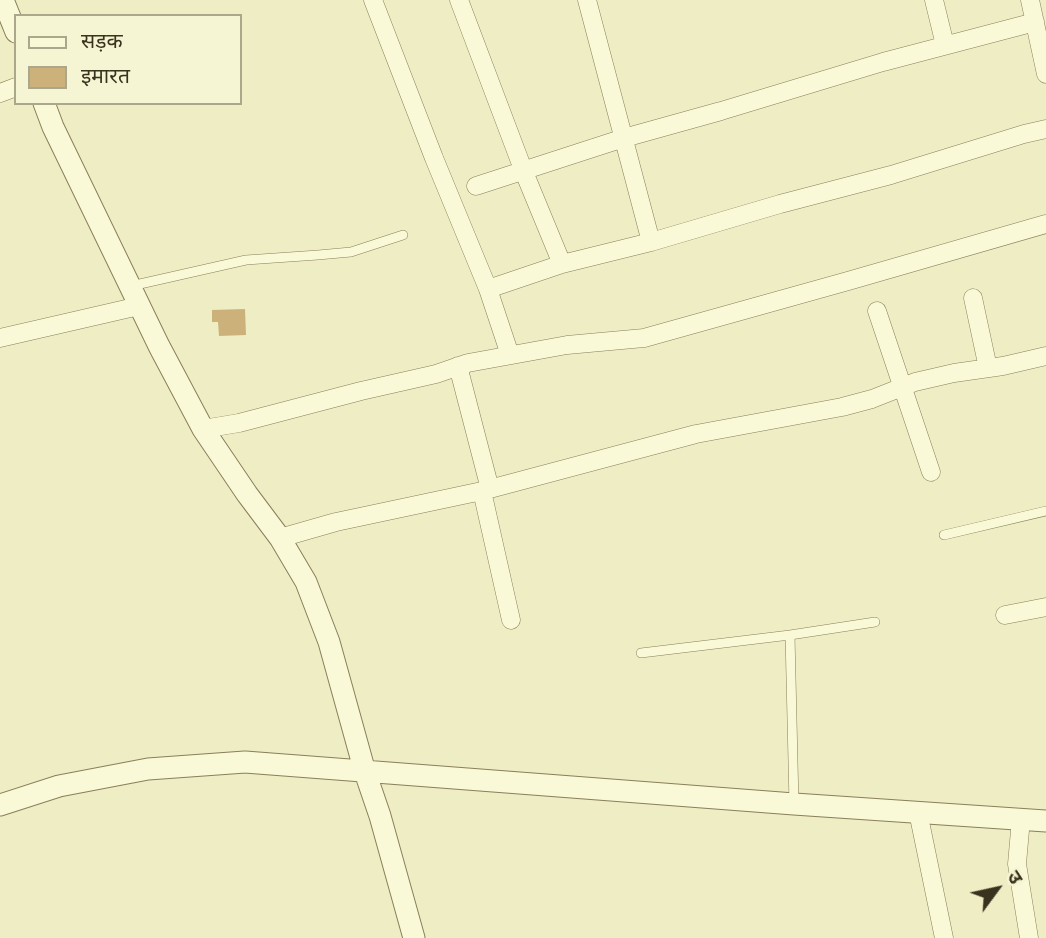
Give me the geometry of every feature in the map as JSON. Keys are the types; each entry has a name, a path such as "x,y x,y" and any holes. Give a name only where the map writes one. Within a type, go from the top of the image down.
{"street":[{"path":"3,0 14,27"},
{"path":"373,0 488,289 510,355"},
{"path":"459,0 562,264"},
{"path":"587,0 651,242"},
{"path":"934,0 945,45"},
{"path":"1030,0 1045,62"},
{"path":"476,186 624,138 945,45 1035,22"},
{"path":"45,105 159,346 204,429 280,538 306,582 329,642 414,938"},
{"path":"488,289 562,264 651,242 1046,129"},
{"path":"204,429 239,423 510,355 567,345 644,338 1046,224"},
{"path":"0,338 135,296"},
{"path":"973,298 988,368"},
{"path":"877,311 931,472"},
{"path":"280,538 336,522 486,490 696,434 842,407 872,399 915,382 1046,356"},
{"path":"458,366 511,620"},
{"path":"1005,615 1046,607"},
{"path":"0,805 59,786 148,769 245,762 1046,821"},
{"path":"918,812 944,938"},
{"path":"1021,819 1017,864 1028,938"}],"lane":[{"path":"135,296 246,260 318,256 351,251 403,235"},
{"path":"943,535 1046,511"},
{"path":"641,653 875,622"},
{"path":"790,635 794,804"}],"building":[{"path":"245,309 246,335 219,336 218,322 212,322 212,310"}]}
